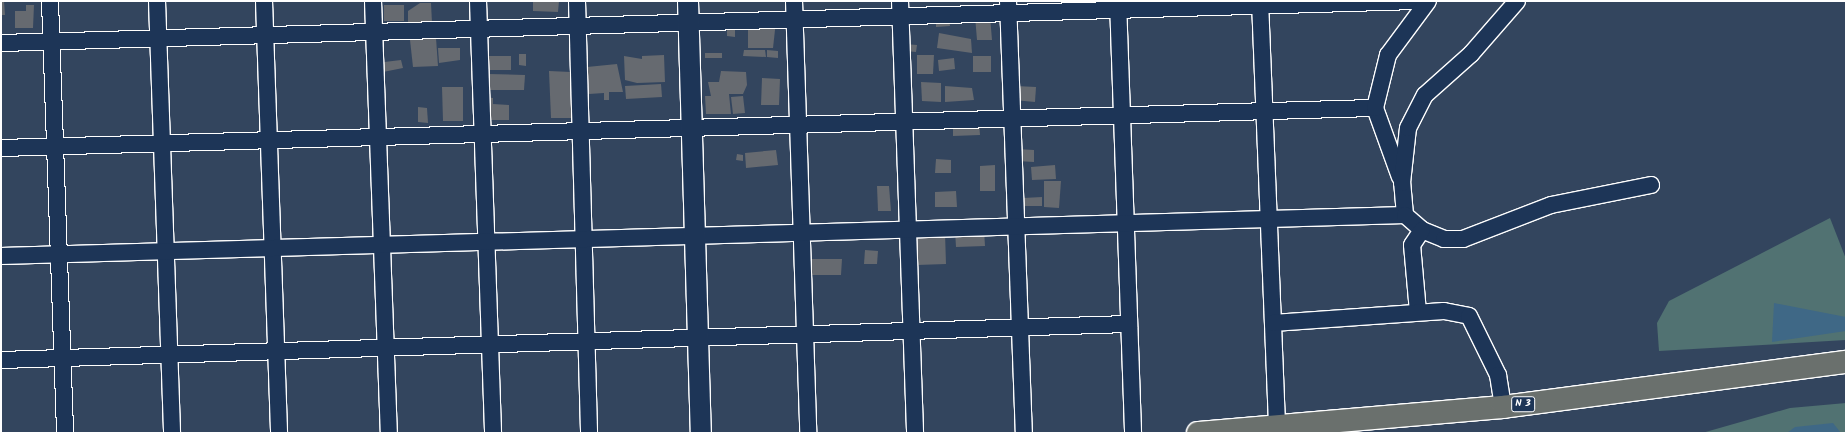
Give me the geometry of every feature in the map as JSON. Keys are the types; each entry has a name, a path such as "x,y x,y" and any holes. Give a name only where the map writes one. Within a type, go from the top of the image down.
{"main road":[{"name":"N 3","path":"1198,433 1277,428 1344,427 1846,362"}],"street":[{"path":"50,1 64,433"},
{"path":"157,1 172,433"},
{"path":"264,1 279,433"},
{"path":"373,1 389,433"},
{"path":"478,1 493,433"},
{"path":"577,1 589,433"},
{"path":"688,1 701,433"},
{"path":"794,1 808,433"},
{"path":"1,43 794,20 901,9 1417,1"},
{"path":"1402,183 1375,108 1388,55 1428,1"},
{"path":"1405,216 1402,183 1408,128 1425,95 1471,54 1517,1"},
{"path":"1260,3 1277,428"},
{"path":"1119,5 1133,433"},
{"path":"1008,7 1024,433"},
{"path":"901,9 915,433"},
{"path":"1,148 1375,108"},
{"path":"1,256 1405,216 1422,230 1444,239 1463,239 1551,205 1651,185"},
{"path":"1418,312 1412,245 1422,230"},
{"path":"1273,322 1444,311 1469,316 1498,375 1503,407"},
{"path":"1,360 1129,324"}],"green space":[{"path":"1830,218 1846,259 1846,340 1659,351 1657,323 1669,301"},
{"path":"1846,403 1846,433 1702,433 1790,408"}],"water":[{"path":"1774,303 1846,317 1846,331 1772,342"},
{"path":"1833,423 1841,433 1787,433 1795,427"}],"building":[{"path":"1,1 4,1 5,15 1,15"},
{"path":"533,1 559,1 558,12 533,11"},
{"path":"420,3 431,3 432,23 408,23 408,11"},
{"path":"26,5 34,5 33,28 15,28 15,11 26,11"},
{"path":"384,5 404,5 404,21 384,21"},
{"path":"975,16 990,16 992,40 977,40"},
{"path":"949,19 950,26 936,27 936,20"},
{"path":"776,21 773,48 748,48 748,22"},
{"path":"727,28 735,29 735,37 727,36"},
{"path":"939,33 971,39 972,53 937,48"},
{"path":"436,38 438,66 413,67 410,40"},
{"path":"905,44 917,45 916,52 905,51"},
{"path":"438,48 460,48 460,60 439,63"},
{"path":"744,50 765,50 766,57 743,56"},
{"path":"767,50 778,51 778,58 767,57"},
{"path":"705,53 722,53 722,58 705,58"},
{"path":"519,54 526,54 526,66 519,65"},
{"path":"664,55 665,82 637,83 625,80 624,56 642,59 642,56"},
{"path":"917,55 934,55 933,74 917,74"},
{"path":"484,56 511,56 511,70 484,70"},
{"path":"973,56 991,56 991,72 973,72"},
{"path":"954,58 955,69 939,71 938,60"},
{"path":"401,60 403,68 378,73 376,63"},
{"path":"617,64 623,92 609,92 609,100 604,100 604,93 589,94 587,67"},
{"path":"549,71 571,72 572,118 551,118"},
{"path":"721,71 746,72 747,85 743,94 729,94 731,114 706,114 705,96 711,96 708,82 719,82"},
{"path":"488,74 525,75 524,90 489,90"},
{"path":"762,78 780,79 779,105 761,105"},
{"path":"921,82 941,83 941,102 922,101"},
{"path":"661,84 662,97 626,99 625,86"},
{"path":"945,86 972,88 974,100 945,102"},
{"path":"1014,86 1036,87 1035,102 1013,100"},
{"path":"442,87 463,87 463,121 443,121"},
{"path":"743,96 745,113 733,114 731,97"},
{"path":"485,97 493,98 493,104 509,105 509,120 490,120 490,114 484,115"},
{"path":"418,107 427,108 428,123 418,122"},
{"path":"979,122 980,135 953,136 953,124"},
{"path":"1017,149 1034,150 1034,162 1017,161"},
{"path":"776,150 778,165 746,168 745,153"},
{"path":"737,154 743,155 743,161 736,160"},
{"path":"936,159 951,160 951,173 935,173"},
{"path":"995,165 995,191 980,191 980,166"},
{"path":"1055,165 1056,179 1032,180 1031,167"},
{"path":"1044,181 1061,181 1059,208 1044,207"},
{"path":"877,186 889,186 891,211 878,211"},
{"path":"956,191 957,207 935,207 935,192"},
{"path":"1042,197 1042,206 1023,206 1023,198"},
{"path":"984,229 985,246 956,247 955,230"},
{"path":"945,233 946,264 917,265 916,234"},
{"path":"865,250 878,251 877,264 864,264"},
{"path":"805,259 842,259 841,275 805,275"}]}
